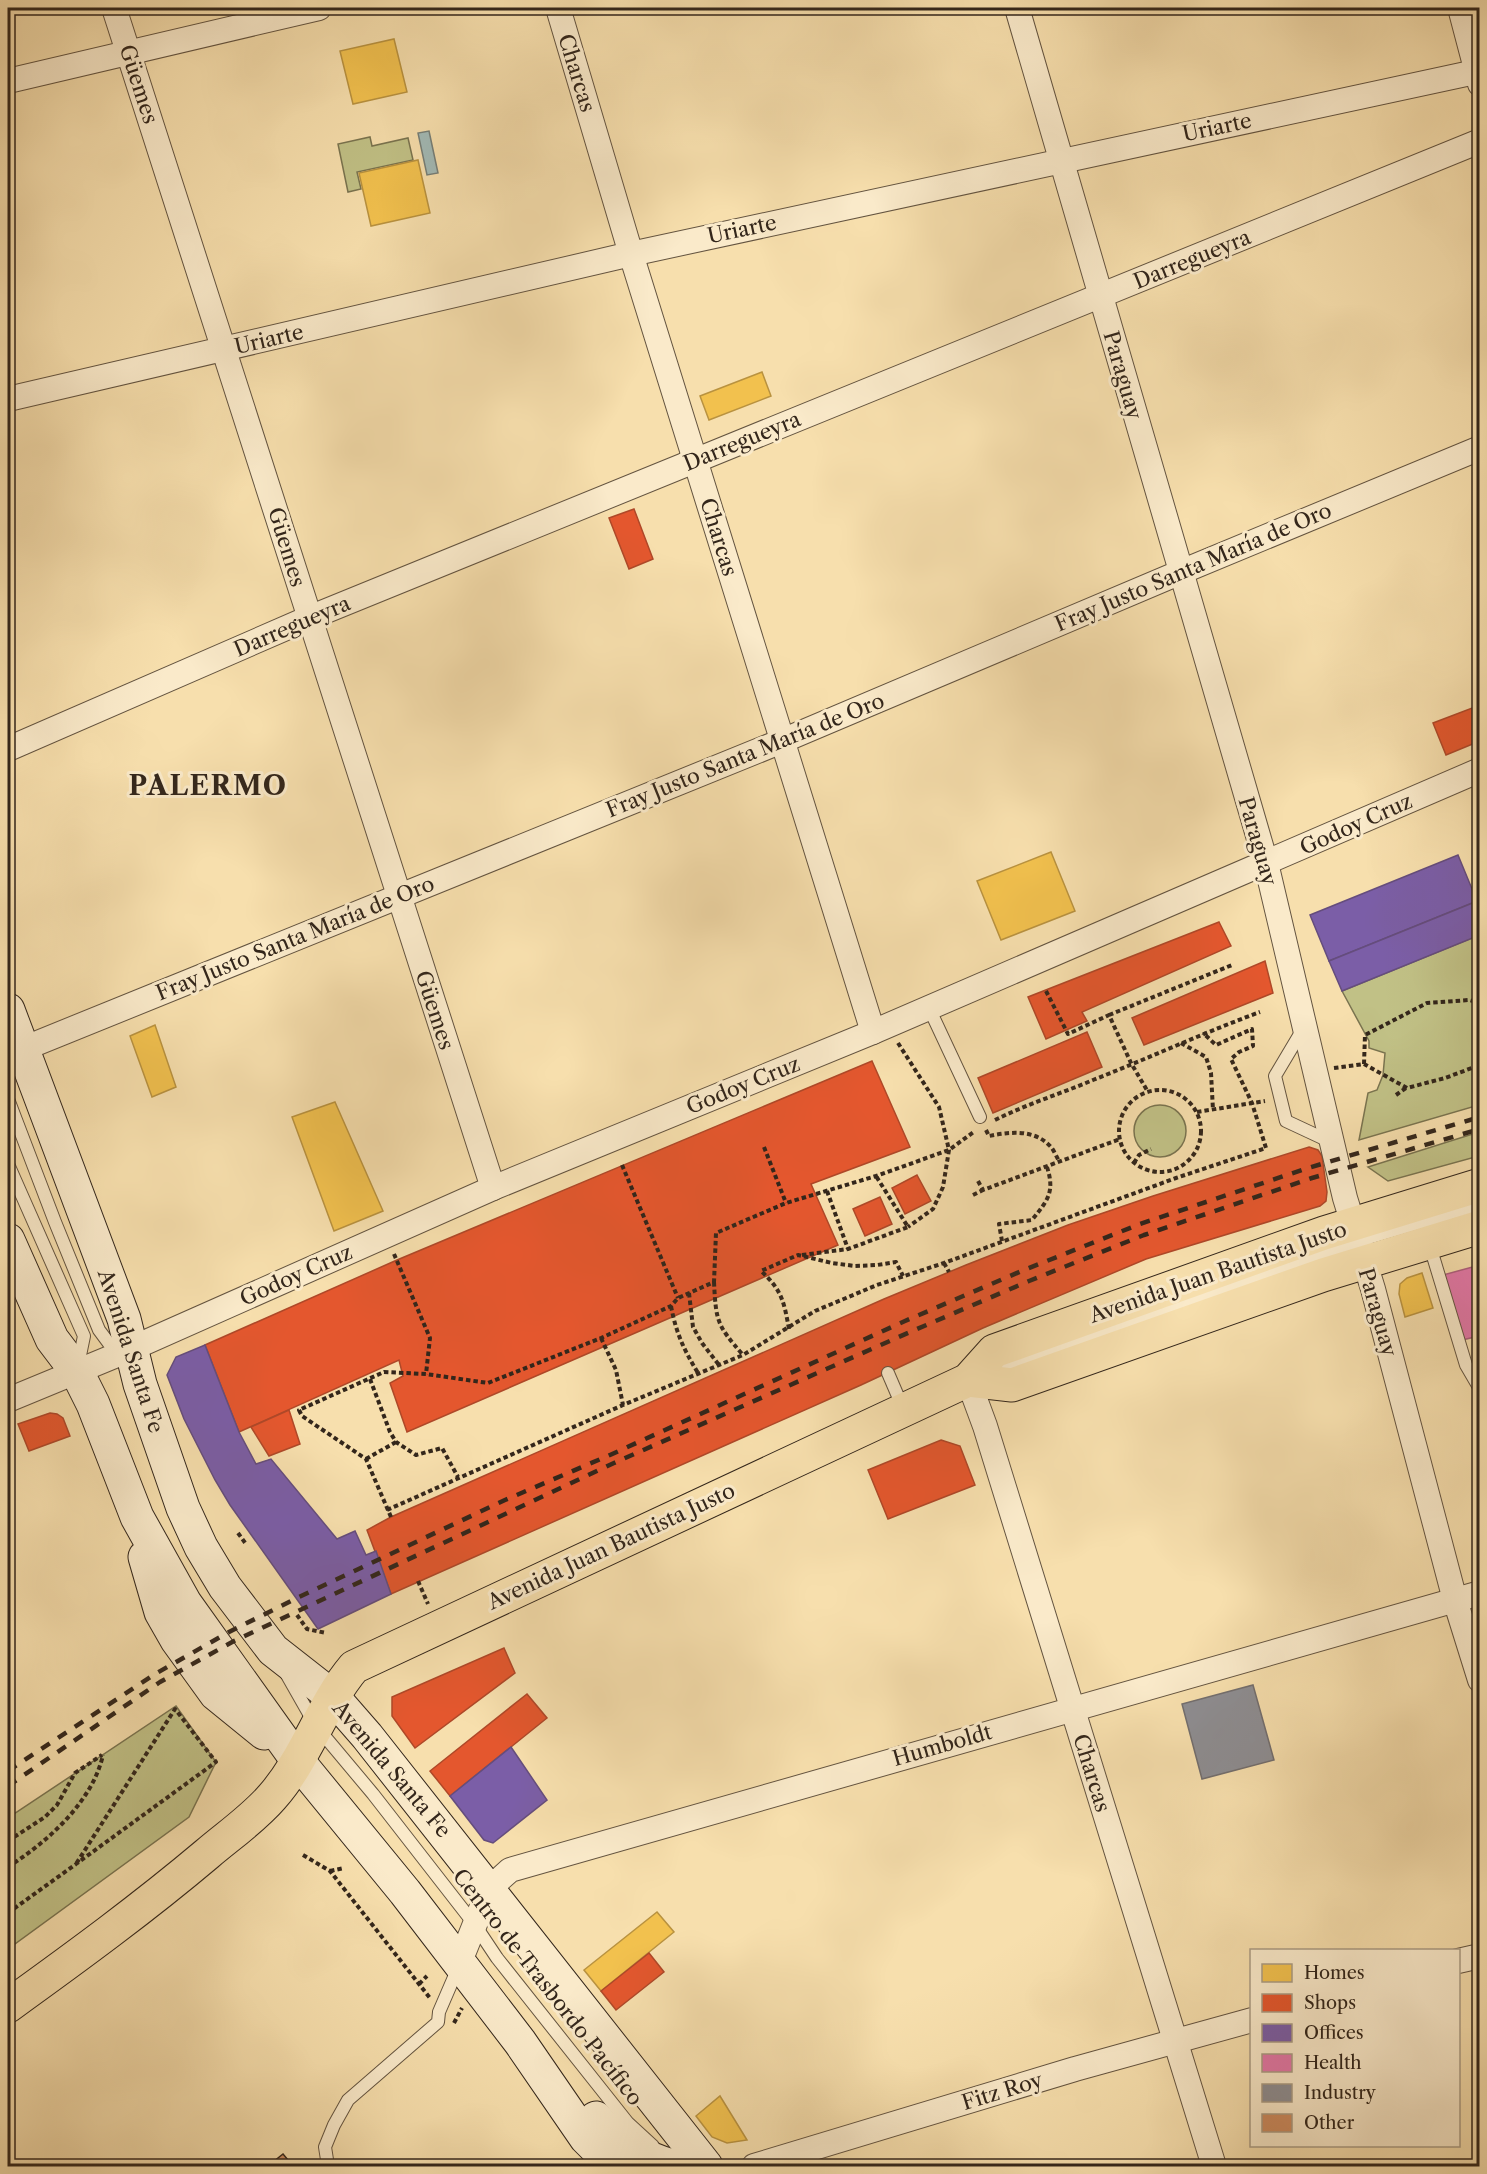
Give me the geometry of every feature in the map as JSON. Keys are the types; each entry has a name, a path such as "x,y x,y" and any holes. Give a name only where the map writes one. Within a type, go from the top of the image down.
{"main road":[{"name":"Avenida Santa Fe","path":"8,1010 15,1053 124,1319 124,1351 140,1384 183,1508 201,1547 225,1587 273,1650 333,1697 367,1736 706,2166"},
{"name":"Avenida Juan Bautista Justo","path":"8,2006 149,1902 244,1824 272,1797 297,1760 342,1682 354,1667 969,1380 994,1351 1358,1242 1479,1185"},
{"name":"Avenida Juan Bautista Justo","path":"1358,1242 1429,1241 1479,1227"},
{"path":"8,1240 52,1339 77,1372 93,1404 137,1517 186,1603 297,1760 405,1892 520,2042 592,2152 614,2166"},
{"path":"520,2042 551,2059 605,2130 629,2149 654,2161 673,2166"}],"street":[{"name":"Güemes","path":"114,8 493,1188"},
{"path":"8,81 319,8"},
{"name":"Charcas","path":"558,8 631,254 873,1032"},
{"name":"Paraguay","path":"1017,8 1266,863 1332,1143 1455,1600 1479,1680"},
{"path":"1460,8 1478,76"},
{"name":"Uriarte","path":"8,399 631,254 1060,160 1478,76"},
{"name":"Darregueyra","path":"8,749 309,618 1479,141"},
{"name":"Fray Justo Santa María de Oro","path":"15,1053 782,741 1479,448"},
{"name":"Godoy Cruz","path":"8,1400 77,1372 493,1188 873,1032 1479,770"},
{"name":"Charcas","path":"969,1380 1214,2166"},
{"name":"Humboldt","path":"459,1964 489,1889 510,1870 1479,1593"},
{"path":"1460,1961 1479,1956"},
{"name":"Fitz Roy","path":"754,2166 1075,2069 1250,2020"}],"lane":[{"path":"929,1008 986,1119"},
{"path":"1305,1025 1275,1076 1286,1121 1332,1143"},
{"path":"8,1099 99,1330 124,1351"},
{"path":"8,1164 84,1336 77,1372"},
{"path":"1358,1242 1479,1205"},
{"path":"1429,1241 1466,1365 1479,1389"},
{"path":"888,1373 903,1410"},
{"name":"Centro de Trasbordo Pacífico","path":"273,1650 316,1726 475,1925 497,1958 628,2123 673,2166"},
{"path":"328,2166 325,2147 348,2100 438,2022 439,2012 459,1964"}],"path":[{"path":"1046,991 1068,1034 1232,965"},
{"path":"1364,1064 1365,1035 1395,1019 1427,1003 1469,1000 1479,1003"},
{"path":"986,1119 1094,1080 1180,1042 1260,1012"},
{"path":"1109,1015 1131,1064 1148,1092"},
{"path":"387,1510 623,1405 743,1355 789,1329 815,1311 877,1285 1266,1148 1252,1103 1232,1059 1239,1052 1253,1046 1252,1029 1216,1045 1203,1033"},
{"path":"1180,1042 1206,1057 1211,1073 1213,1110"},
{"path":"789,1329 781,1294 774,1283 761,1271 798,1255 848,1249 908,1227 933,1209 943,1187 949,1150 939,1107 901,1050"},
{"path":"1316,1070 1364,1064 1407,1088"},
{"path":"1396,1095 1407,1088 1445,1078 1479,1065"},
{"path":"1162,1090 1176,1093 1188,1101 1197,1112 1202,1126 1196,1154 1186,1164 1173,1171 1159,1173 1145,1170 1134,1163 1124,1150 1120,1139 1120,1122 1125,1109 1135,1099 1148,1092 1162,1090"},
{"path":"1197,1112 1280,1097"},
{"path":"743,1355 720,1326 716,1310 714,1282 716,1233 786,1203 876,1176 949,1150 983,1125 989,1136 1011,1131 1031,1135 1050,1145 1059,1161"},
{"path":"973,1195 1120,1139"},
{"path":"764,1147 786,1203"},
{"path":"1134,1163 1139,1155 1150,1149"},
{"path":"622,1165 678,1298"},
{"path":"1002,1241 999,1224 1032,1220 1045,1204 1052,1183 1047,1167"},
{"path":"1173,1171 1176,1178"},
{"path":"876,1176 908,1227"},
{"path":"978,1180 982,1190"},
{"path":"827,1191 848,1249"},
{"path":"385,1236 430,1338 426,1374"},
{"path":"798,1255 855,1266 896,1262 903,1276"},
{"path":"944,1263 949,1272"},
{"path":"391,1517 366,1458 302,1416 299,1410 384,1372 426,1374 488,1383 601,1338 671,1306 678,1298 714,1282"},
{"path":"689,1293 693,1327 719,1365"},
{"path":"671,1306 676,1330 698,1373"},
{"path":"601,1338 616,1370 623,1405"},
{"path":"370,1379 396,1442 416,1455 442,1448 458,1477"},
{"path":"366,1458 396,1442"},
{"path":"238,1533 246,1544"},
{"path":"297,1615 306,1629 326,1633"},
{"path":"8,1913 76,1864 216,1762 175,1709 76,1864"},
{"path":"8,1842 45,1817 57,1805 75,1773 103,1755 91,1785 55,1832 8,1867"},
{"path":"330,1871 344,1868"},
{"path":"419,1984 427,1976"}],"green space":[{"path":"370,137 372,146 408,138 413,160 357,172 361,189 348,192 338,144"},
{"path":"1479,935 1479,1105 1359,1140 1368,1093 1377,1090 1383,1075 1385,1053 1369,1048 1369,1041 1342,991"},
{"path":"1155,1105 1165,1105 1175,1109 1182,1116 1186,1131 1182,1146 1175,1153 1165,1157 1155,1157 1145,1153 1138,1146 1134,1136 1134,1126 1138,1116 1145,1109"},
{"path":"1479,1132 1479,1156 1388,1181 1368,1167"},
{"path":"176,1706 216,1762 189,1817 8,1949 8,1818"}],"water":[{"path":"429,131 438,173 427,175 418,133"}],"building: Homes":[{"path":"394,39 407,92 353,104 340,51"},
{"path":"418,160 430,213 371,226 359,173"},
{"path":"762,372 771,396 709,420 700,396"},
{"path":"1051,852 1075,911 1001,940 977,881"},
{"path":"155,1025 176,1087 152,1097 130,1036"},
{"path":"335,1102 383,1211 334,1231 292,1117"},
{"path":"1422,1273 1433,1308 1405,1317 1399,1294 1400,1284 1407,1278"},
{"path":"657,1912 674,1932 601,1991 584,1970"},
{"path":"720,2096 747,2140 727,2143 712,2137 696,2116"}],"building: Shops":[{"path":"634,509 653,559 629,569 609,518"},
{"path":"1480,705 1480,741 1446,755 1433,723"},
{"path":"1219,922 1231,946 1082,1012 1087,1021 1046,1039 1028,997"},
{"path":"1265,961 1273,993 1144,1045 1132,1018"},
{"path":"1087,1032 1102,1067 993,1113 978,1078"},
{"path":"872,1061 910,1147 811,1184 838,1245 407,1432 390,1383 403,1376 399,1360 239,1432 205,1345 397,1260"},
{"path":"1309,1147 1318,1150 1322,1156 1327,1192 1326,1201 1320,1206 1146,1259 983,1328 861,1385 391,1594 367,1530 391,1517 966,1265 1068,1225"},
{"path":"917,1175 931,1201 905,1214 892,1188"},
{"path":"880,1197 892,1224 865,1236 853,1209"},
{"path":"289,1410 300,1444 269,1456 251,1427"},
{"path":"50,1413 63,1418 70,1436 29,1451 18,1424"},
{"path":"941,1440 960,1446 975,1485 888,1519 868,1470"},
{"path":"504,1648 515,1673 415,1748 392,1716 392,1697"},
{"path":"527,1694 547,1718 450,1796 430,1771"},
{"path":"649,1953 664,1972 616,2010 601,1991"}],"building: Offices":[{"path":"1458,855 1477,901 1329,961 1310,915"},
{"path":"1480,900 1480,935 1342,991 1329,961"},
{"path":"205,1345 239,1432 256,1464 271,1459 337,1539 355,1531 366,1555 376,1551 391,1594 318,1629 230,1505 184,1419 167,1375 176,1357"},
{"path":"511,1747 547,1800 493,1843 484,1840 450,1796"}],"building: Health":[{"path":"1480,1265 1480,1354 1475,1337 1462,1340 1443,1275"}],"building: Industry":[{"path":"1253,1685 1274,1760 1202,1779 1182,1704"}],"building: Other":[{"path":"283,2154 293,2166 268,2166"}],"railway":[{"path":"8,1771 155,1674 229,1632 505,1500 610,1455 905,1321 1140,1224 1308,1168 1480,1117"},
{"path":"8,1786 160,1682 234,1641 614,1463 910,1332 1144,1235 1312,1178 1480,1129"}],"district":[{"name":"PALERMO","path":"208,785"}]}
